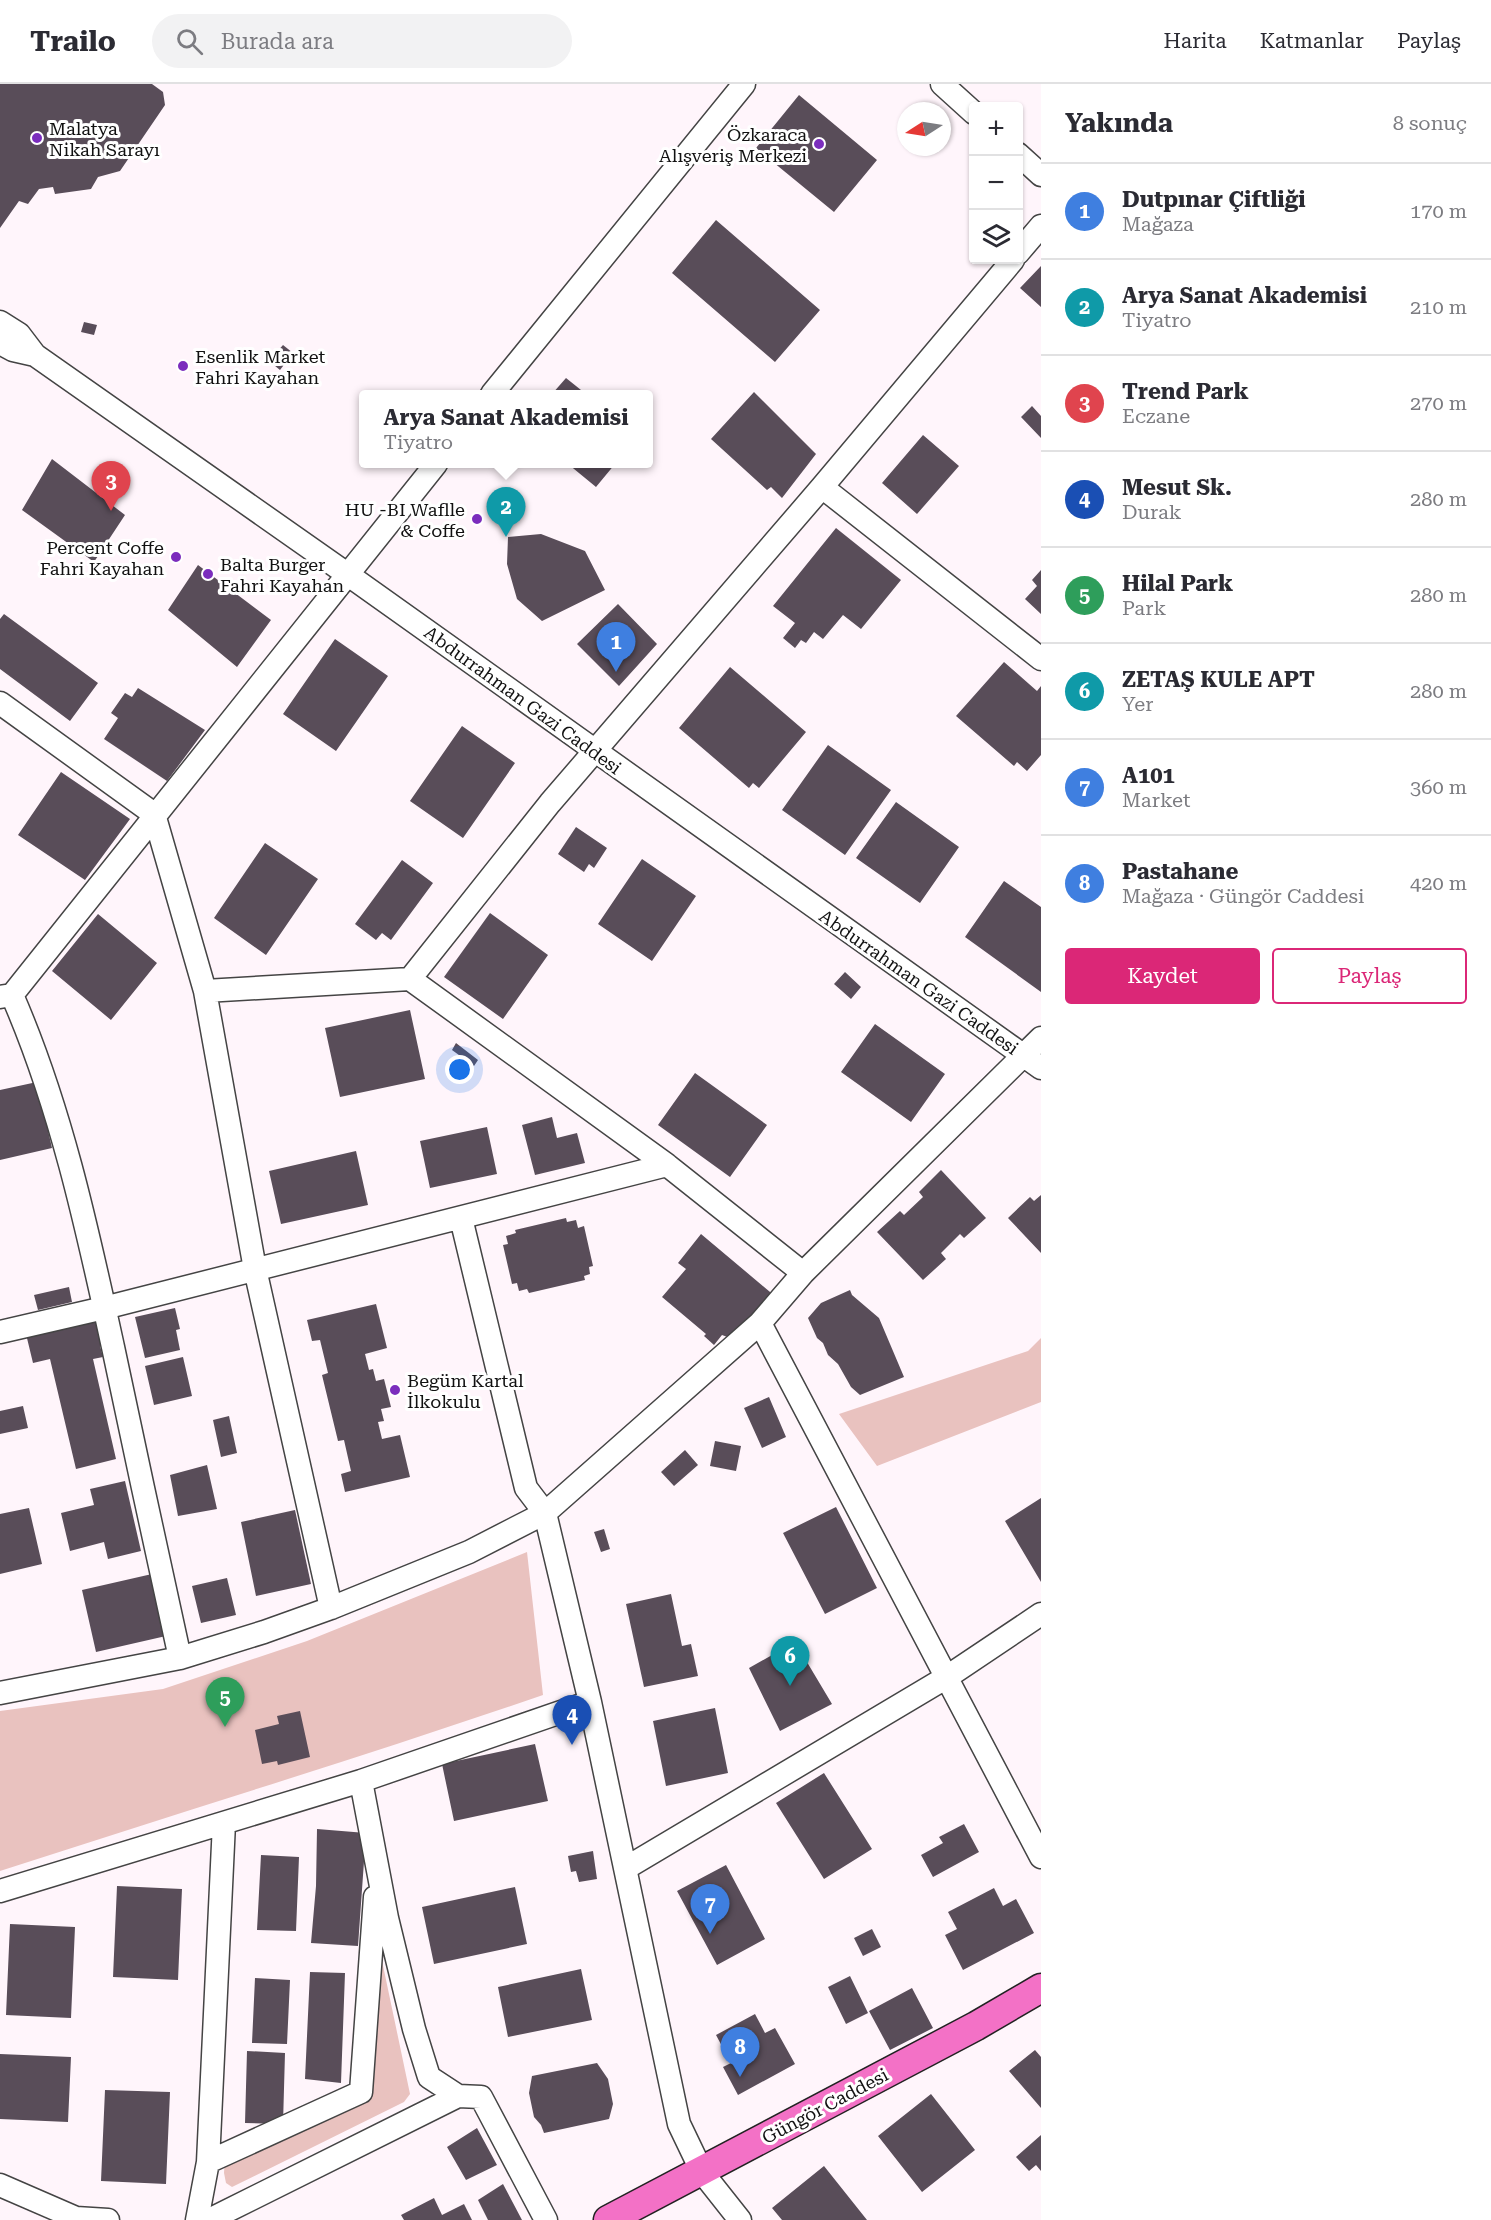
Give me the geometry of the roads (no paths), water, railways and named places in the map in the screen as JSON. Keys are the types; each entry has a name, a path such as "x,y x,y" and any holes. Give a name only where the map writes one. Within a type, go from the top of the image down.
{"main road":[{"name":"Güngör Caddesi","path":"608,2220 976,2026 1041,1988"}],"street":[{"path":"495,390 744,84"},
{"path":"942,84 969,108"},
{"path":"1020,156 1041,174"},
{"path":"1023,247 1041,226"},
{"path":"410,979 550,803 822,487 1010,264"},
{"path":"0,322 19,334 35,355"},
{"name":"Abdurrahman Gazi Caddesi","path":"0,343 13,350 35,355 347,573 1041,1068"},
{"path":"180,1658 104,1308 60,1125 30,1036 6,996 433,468"},
{"path":"822,487 1041,659"},
{"path":"0,703 154,814 206,991 255,1269 331,1608"},
{"path":"206,991 410,979 667,1165 803,1273"},
{"path":"0,1693 180,1658 264,1632 331,1608 469,1552 545,1513 760,1323 803,1273 1021,1055 1041,1038"},
{"path":"0,1332 104,1308 667,1165"},
{"path":"461,1218 526,1488 545,1513 590,1702 679,2124 702,2172 740,2220"},
{"path":"760,1323 1041,1857"},
{"path":"626,1868 947,1677 1041,1614"},
{"path":"0,1890 361,1781 590,1702"},
{"path":"361,1781 387,1918 414,2029 429,2077 458,2096"},
{"path":"196,2220 208,2162 224,1823"},
{"path":"208,2162 361,2092 377,1867"},
{"path":"209,2220 458,2096 481,2097 546,2220"},
{"path":"0,2185 76,2218 108,2220"}],"place":[{"name":"Malatya Nikah Sarayı","path":"37,138"},
{"name":"Özkaraca Alışveriş Merkezi","path":"819,144"},
{"name":"Esenlik Market Fahri Kayahan","path":"183,366"},
{"name":"Trend Park","path":"111,511"},
{"name":"HU -BI Waflle & Coffe","path":"477,519"},
{"name":"Arya Sanat Akademisi","path":"506,537"},
{"name":"Percent Coffe Fahri Kayahan","path":"176,557"},
{"name":"Balta Burger Fahri Kayahan","path":"208,574"},
{"name":"Dutpınar Çiftliği","path":"616,672"},
{"name":"Begüm Kartal İlkokulu","path":"395,1390"},
{"name":"ZETAŞ KULE APT","path":"790,1686"},
{"name":"Hilal Park","path":"225,1727"},
{"name":"Mesut Sk.","path":"572,1745"},
{"name":"A101","path":"710,1934"},
{"name":"Pastahane","path":"740,2077"}]}
